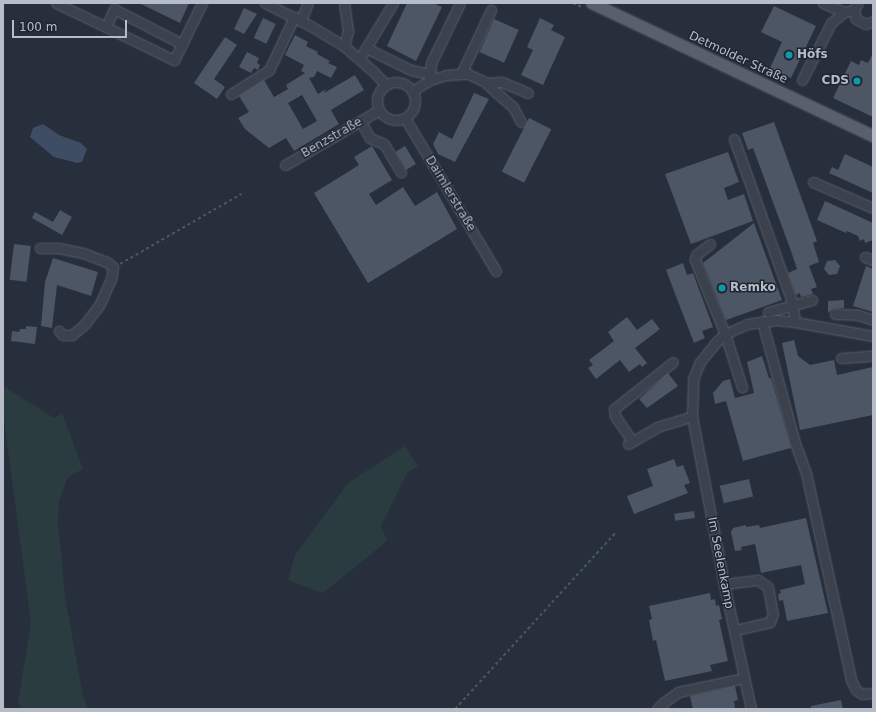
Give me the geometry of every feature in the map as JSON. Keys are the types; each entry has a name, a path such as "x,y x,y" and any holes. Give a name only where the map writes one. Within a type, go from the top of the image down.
{"main road":[{"name":"Detmolder Straße","path":"592,3 873,136"}],"street":[{"path":"56,3 174,60 202,3"},
{"path":"265,3 298,18 344,46 386,85"},
{"path":"231,94 269,70 308,3"},
{"path":"344,3 348,31 344,46"},
{"path":"359,59 393,3"},
{"path":"412,92 430,77 431,63 460,3"},
{"path":"823,3 844,12"},
{"path":"802,80 831,23 854,5"},
{"path":"854,5 854,16 859,22 866,24 873,21"},
{"path":"106,27 114,9 182,44"},
{"path":"461,74 491,10"},
{"path":"366,48 411,70 430,77 468,74 486,83 513,107 521,122"},
{"path":"486,83 500,82 528,93"},
{"path":"397,83 408,87 412,92 414,103 410,114 405,118 399,120 387,118 379,110 377,104 379,93 386,85 397,83"},
{"name":"Benzstraße","path":"285,165 361,122 379,110"},
{"name":"Daimlerstraße","path":"405,118 496,271"},
{"path":"361,122 370,138 384,144 401,172"},
{"path":"734,139 793,305 795,322"},
{"path":"813,182 873,208"},
{"path":"710,244 696,255 695,260 725,334 742,387"},
{"path":"40,248 59,248 83,253 107,262 113,267 111,279 100,304 85,324 72,335 63,335 59,331"},
{"path":"768,312 812,300"},
{"path":"835,314 858,315 873,320"},
{"path":"847,331 848,315"},
{"path":"762,321 795,443 806,474 851,680 856,690 862,694 873,692"},
{"name":"Im Seelenkamp","path":"751,709 724,584 692,416 693,379 700,362 725,334 748,324 762,321 795,322 873,336"},
{"path":"840,358 873,356"},
{"path":"673,362 614,409 615,416 630,442 657,428 692,416"},
{"path":"724,584 758,580 768,587 773,614 770,622 734,630"},
{"path":"657,709 678,692 744,678"}],"path":[{"path":"113,267 242,194"},
{"path":"455,709 616,532"}],"shaded area":[{"path":"3,386 54,418 62,413 83,469 68,477 59,501 58,522 65,597 83,696 88,709 22,709 18,702 31,623 3,412"},
{"path":"405,446 418,466 407,473 381,526 387,540 323,593 288,580 295,555 348,483"}],"water":[{"path":"43,124 59,135 81,143 87,149 82,162 77,163 54,157 30,137 33,128"}],"building":[{"path":"139,3 189,3 180,23"},
{"path":"407,3 433,3 442,7 416,61 387,46"},
{"name":"Höfs","path":"774,6 816,26 791,78 770,68 782,42 761,32"},
{"path":"244,8 257,14 244,34 234,29"},
{"path":"263,18 276,24 266,44 254,38"},
{"path":"540,18 554,25 551,30 565,37 543,85 521,75 533,50 527,47"},
{"path":"494,19 519,30 504,63 479,52"},
{"path":"295,35 308,42 306,46 318,52 317,54 330,61 328,63 337,67 331,78 317,71 314,77 309,78 318,94 326,89 324,93 355,75 364,90 331,110 339,124 294,151 286,138 269,148 245,129 238,118 249,112 239,96 264,80 274,97 288,89 286,85 305,73 301,71 304,65 285,55","holes":["302,95 317,121 303,129 288,103"]},
{"path":"225,37 237,45 214,79 225,87 217,99 194,83"},
{"path":"247,52 259,58 257,63 260,65 258,70 254,68 251,73 239,67"},
{"name":"CDS","path":"873,53 873,117 833,98 851,61 859,65 861,60 868,63"},
{"path":"474,93 489,99 455,162 438,154 433,144 439,132 452,139"},
{"path":"529,118 551,129 524,183 502,171"},
{"path":"774,122 817,241 813,243 819,262 809,266 817,287 811,289 813,294 801,297 800,293 796,295 788,273 797,269 791,251 753,148 748,150 742,133"},
{"path":"372,146 392,180 369,194 376,205 403,187 415,206 437,192 457,229 368,283 314,193 359,165 354,157"},
{"path":"405,146 416,164 406,170 396,152"},
{"path":"728,152 739,182 724,188 728,200 744,194 753,221 691,244 665,174"},
{"path":"845,154 873,167 873,193 829,173 832,167 838,170"},
{"path":"825,201 873,223 873,240 865,243 864,239 860,241 858,236 847,231 846,233 817,220"},
{"path":"60,210 72,217 62,235 32,218 35,212 53,222"},
{"path":"754,223 782,300 726,320 703,263"},
{"path":"14,244 31,246 26,282 10,280"},
{"path":"53,258 98,272 91,296 57,285 52,328 41,326 45,282"},
{"path":"835,260 840,266 837,274 829,275 824,269 827,261"},
{"path":"683,263 687,275 693,273 713,327 702,331 705,338 694,343 666,270"},
{"path":"866,266 873,269 873,312 853,306"},
{"path":"844,300 844,308 833,309 828,313 828,301"},
{"path":"627,317 637,330 652,319 660,329 635,348 647,363 642,367 640,364 629,372 620,360 596,379 588,368 593,365 589,360 614,341 608,332"},
{"path":"26,326 37,327 35,344 11,341 12,331 19,332 20,329 26,329"},
{"path":"794,340 798,356 810,365 834,360 837,375 873,367 873,415 800,430 782,343"},
{"path":"762,356 769,378 771,378 791,448 743,461 726,401 715,404 713,393 723,381 730,379 735,398 754,393 747,362"},
{"path":"668,373 678,386 647,408 639,399"},
{"path":"674,459 677,467 683,465 690,483 684,485 688,493 634,514 627,496 653,486 647,469"},
{"path":"749,479 753,497 724,503 720,486"},
{"path":"694,511 695,518 675,521 674,514"},
{"path":"806,518 828,613 787,621 783,600 779,601 778,594 781,593 780,590 805,584 801,565 761,573 755,544 741,547 742,550 735,551 731,532 733,528 746,525 746,527 759,525 760,528"},
{"path":"710,593 711,600 715,599 716,606 719,605 722,619 719,620 728,661 710,665 712,671 665,681 656,640 653,641 649,620 652,619 649,606"},
{"path":"735,686 738,700 734,701 735,709 693,709 690,696"},
{"path":"841,700 843,709 811,709 811,706"}],"place":[{"name":"Höfs","path":"789,55"},
{"name":"CDS","path":"857,81"},
{"name":"Remko","path":"722,288"}]}
